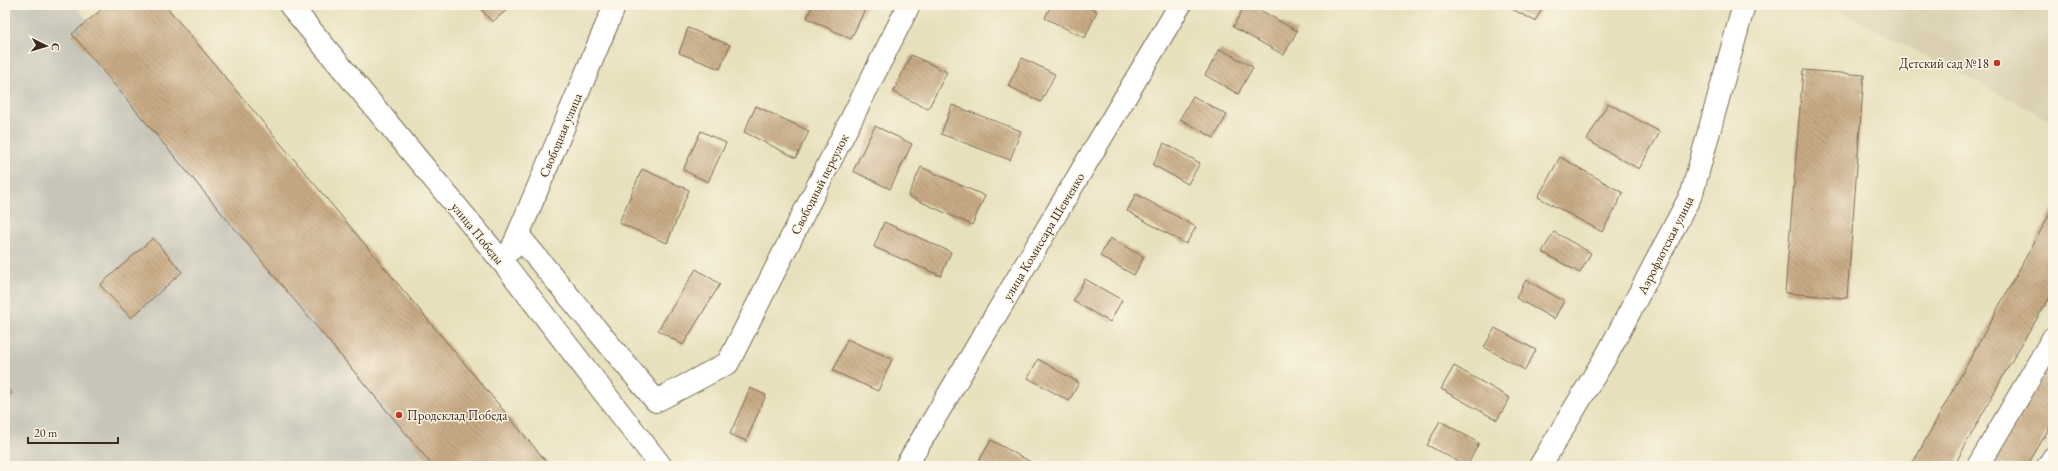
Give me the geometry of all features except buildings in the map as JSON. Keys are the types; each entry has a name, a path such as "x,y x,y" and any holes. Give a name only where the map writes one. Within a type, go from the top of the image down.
{"street":[{"name":"улица Победы","path":"290,5 505,265 661,466"},
{"name":"Свободная улица","path":"505,265 615,5"},
{"name":"Свободный переулок","path":"518,235 656,401 728,363 909,5"},
{"name":"улица Комиссара Шевченко","path":"906,466 1180,5"},
{"name":"Аэрофлотская улица","path":"1540,466 1608,353 1692,193 1744,5"},
{"path":"1978,466 2053,338"},
{"path":"2048,466 2053,458"}],"shaded area":[{"path":"5,5 75,5 454,466 5,466"},
{"name":"Детский сад №18","path":"1829,5 2053,5 2053,122"}],"place":[{"name":"Детский сад №18","path":"1997,63"},
{"name":"Продсклад Победа","path":"399,415"}]}
